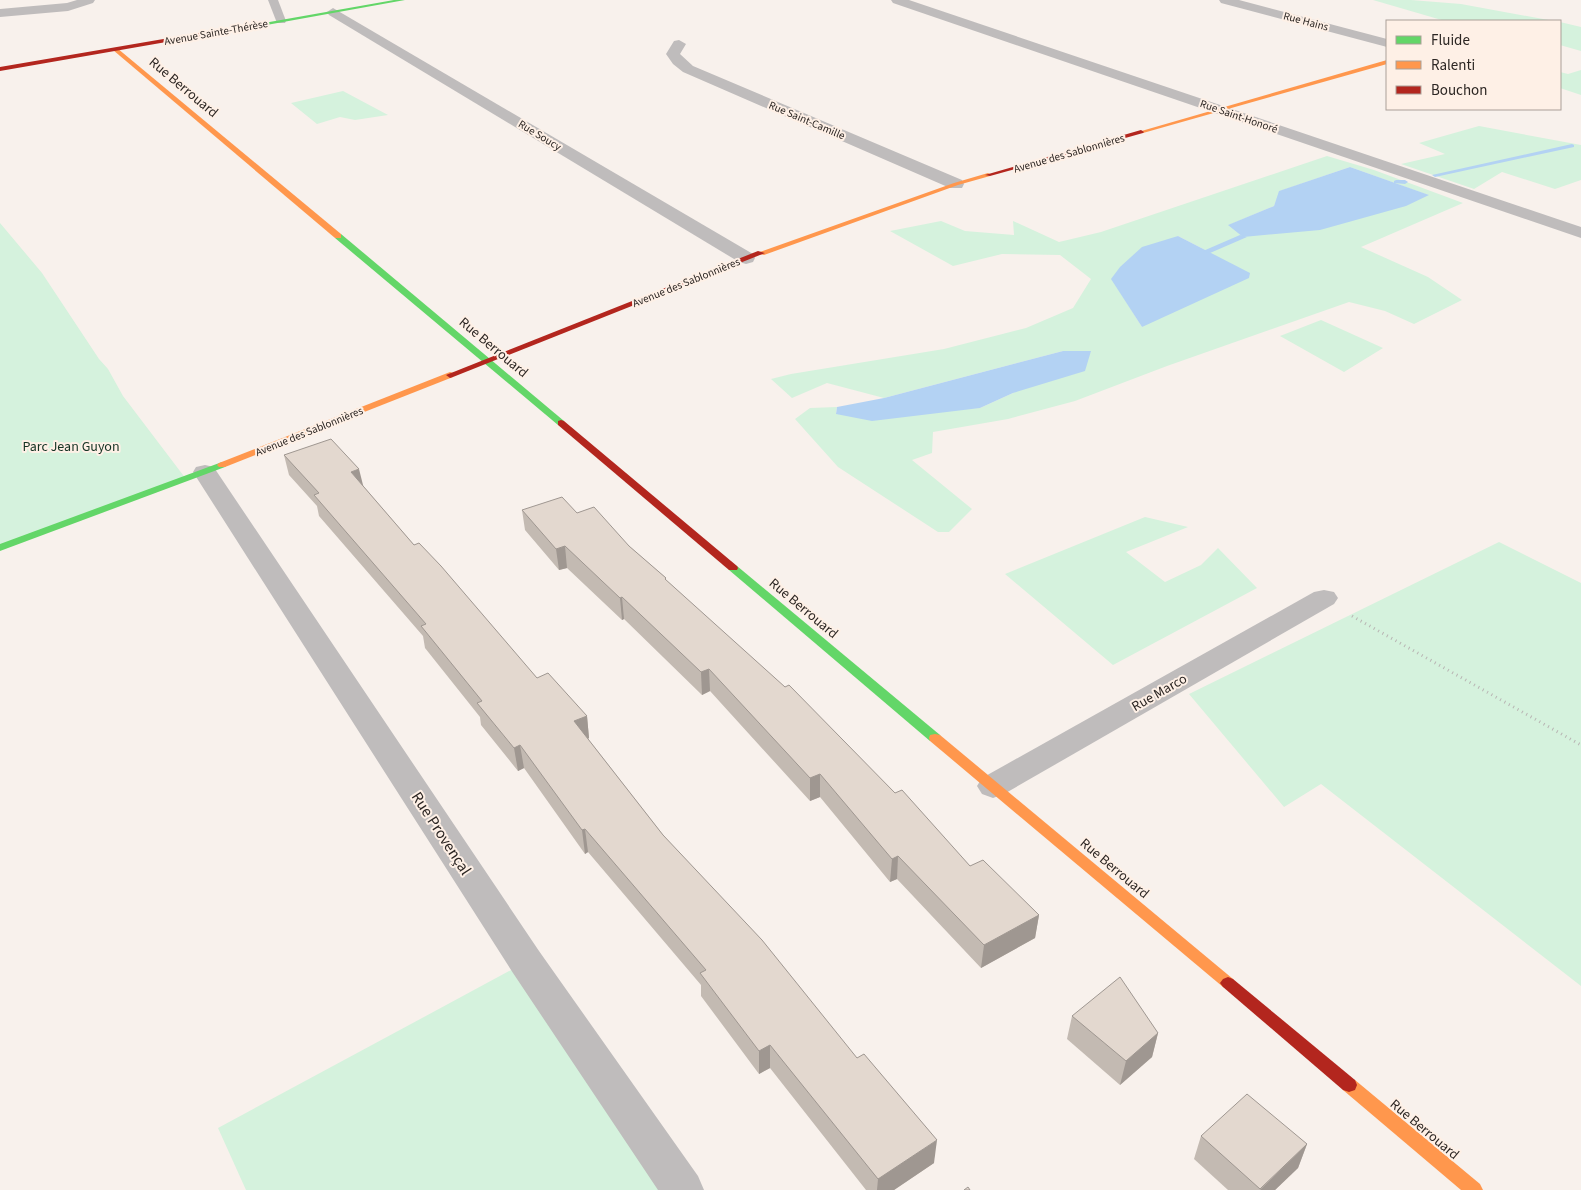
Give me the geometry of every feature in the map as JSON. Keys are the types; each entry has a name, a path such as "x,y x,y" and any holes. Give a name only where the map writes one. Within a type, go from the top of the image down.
{"street":[{"path":"0,13 68,7 89,0"},
{"name":"Avenue Sainte-Thérèse","path":"0,69 403,0"},
{"name":"Rue Saint-Honoré","path":"897,0 1581,233"},
{"name":"Rue Hains","path":"1226,0 1386,43"},
{"name":"Rue Soucy","path":"333,12 746,258"},
{"name":"Rue Saint-Camille","path":"679,44 673,54 688,69 956,184"},
{"name":"Rue Berrouard","path":"115,49 1474,1190"},
{"name":"Avenue des Sablonnières","path":"0,548 206,472 746,258 956,184 1223,110 1386,62"},
{"name":"Rue Provençal","path":"206,472 526,962 683,1190"},
{"name":"Rue Marco","path":"993,786 1324,598"}],"lane":[{"path":"273,0 281,21"}],"path":[{"path":"1324,598 1353,617 1581,745"}],"green space":[{"path":"1373,0 1411,0 1461,4 1549,20 1442,20"},
{"path":"1561,22 1581,27 1581,51 1561,45"},
{"path":"1581,70 1581,95 1561,88 1561,72 1568,74"},
{"path":"343,91 388,115 355,120 340,117 317,124 291,103"},
{"path":"1479,126 1581,145 1581,180 1555,189 1502,172 1474,189 1401,164 1445,154 1419,143"},
{"path":"1327,156 1374,170 1463,203 1361,247 1428,277 1462,300 1414,324 1385,311 1349,302 1167,366 1075,401 1008,419 933,432 932,453 912,460 972,509 949,532 938,532 838,467 795,419 810,408 837,407 836,413 980,408 1091,352 1063,351 884,398 827,383 792,398 771,379 791,374 944,349 1026,328 1073,308 1091,279 1060,255 1002,254 953,266 890,231 941,221 965,231 1014,235 1013,221 1059,242 1101,232","holes":["1350,167 1428,195 1229,225 1274,206 1280,191","1178,236 1207,251 1142,327 1112,279"]},
{"name":"Parc Jean Guyon","path":"0,223 42,273 99,359 108,369 123,396 186,479 0,548"},
{"path":"1321,320 1383,348 1344,372 1280,336"},
{"path":"1145,517 1188,527 1126,552 1165,582 1201,565 1218,548 1257,588 1113,665 1005,574"},
{"path":"1499,542 1581,583 1581,986 1321,784 1284,807 1189,694"},
{"path":"526,962 683,1190 246,1190 218,1128"}],"water":[{"path":"1350,167 1429,195 1406,206 1320,230 1243,237 1228,225 1274,206 1279,191"},
{"path":"1178,236 1250,273 1249,278 1142,327 1111,279 1120,267 1142,247"},
{"path":"1063,351 1091,351 1085,371 1013,393 980,408 872,421 836,414 837,407 884,398"}],"building":[{"path":"331,439 359,469 351,472 414,545 419,543 441,566 537,678 548,673 587,716 574,721 663,835 762,940 857,1058 864,1054 937,1140 878,1179 770,1045 759,1051 700,973 706,970 585,829 582,830 520,745 514,748 477,703 482,701 421,626 426,624 314,495 319,493 284,455"},
{"path":"562,497 577,513 594,507 629,546 665,579 785,687 789,685 895,793 902,790 970,866 983,860 1039,915 984,945 898,856 892,859 820,774 810,778 709,669 701,672 565,546 556,549 522,510"},
{"path":"1120,977 1158,1033 1126,1061 1072,1016"},
{"path":"1247,1094 1307,1144 1260,1189 1201,1136"}],"waterway":[{"path":"1435,175 1572,146"},
{"path":"1396,182 1405,182"},
{"path":"1207,251 1243,237"}],"traffic: fast":[{"path":"216,32 403,0"},
{"path":"338,236 561,423"},
{"path":"0,548 222,465"},
{"path":"733,568 935,738"}],"traffic: slow":[{"path":"115,49 338,236"},
{"path":"1141,132 1386,62"},
{"path":"761,253 956,184 988,175"},
{"path":"222,465 450,375"},
{"path":"935,738 1228,983"},
{"path":"1349,1085 1474,1190"}],"traffic: jam":[{"path":"0,69 216,32"},
{"path":"988,175 1141,132"},
{"path":"450,375 761,253"},
{"path":"561,423 733,568"},
{"path":"1228,983 1349,1085"}]}
